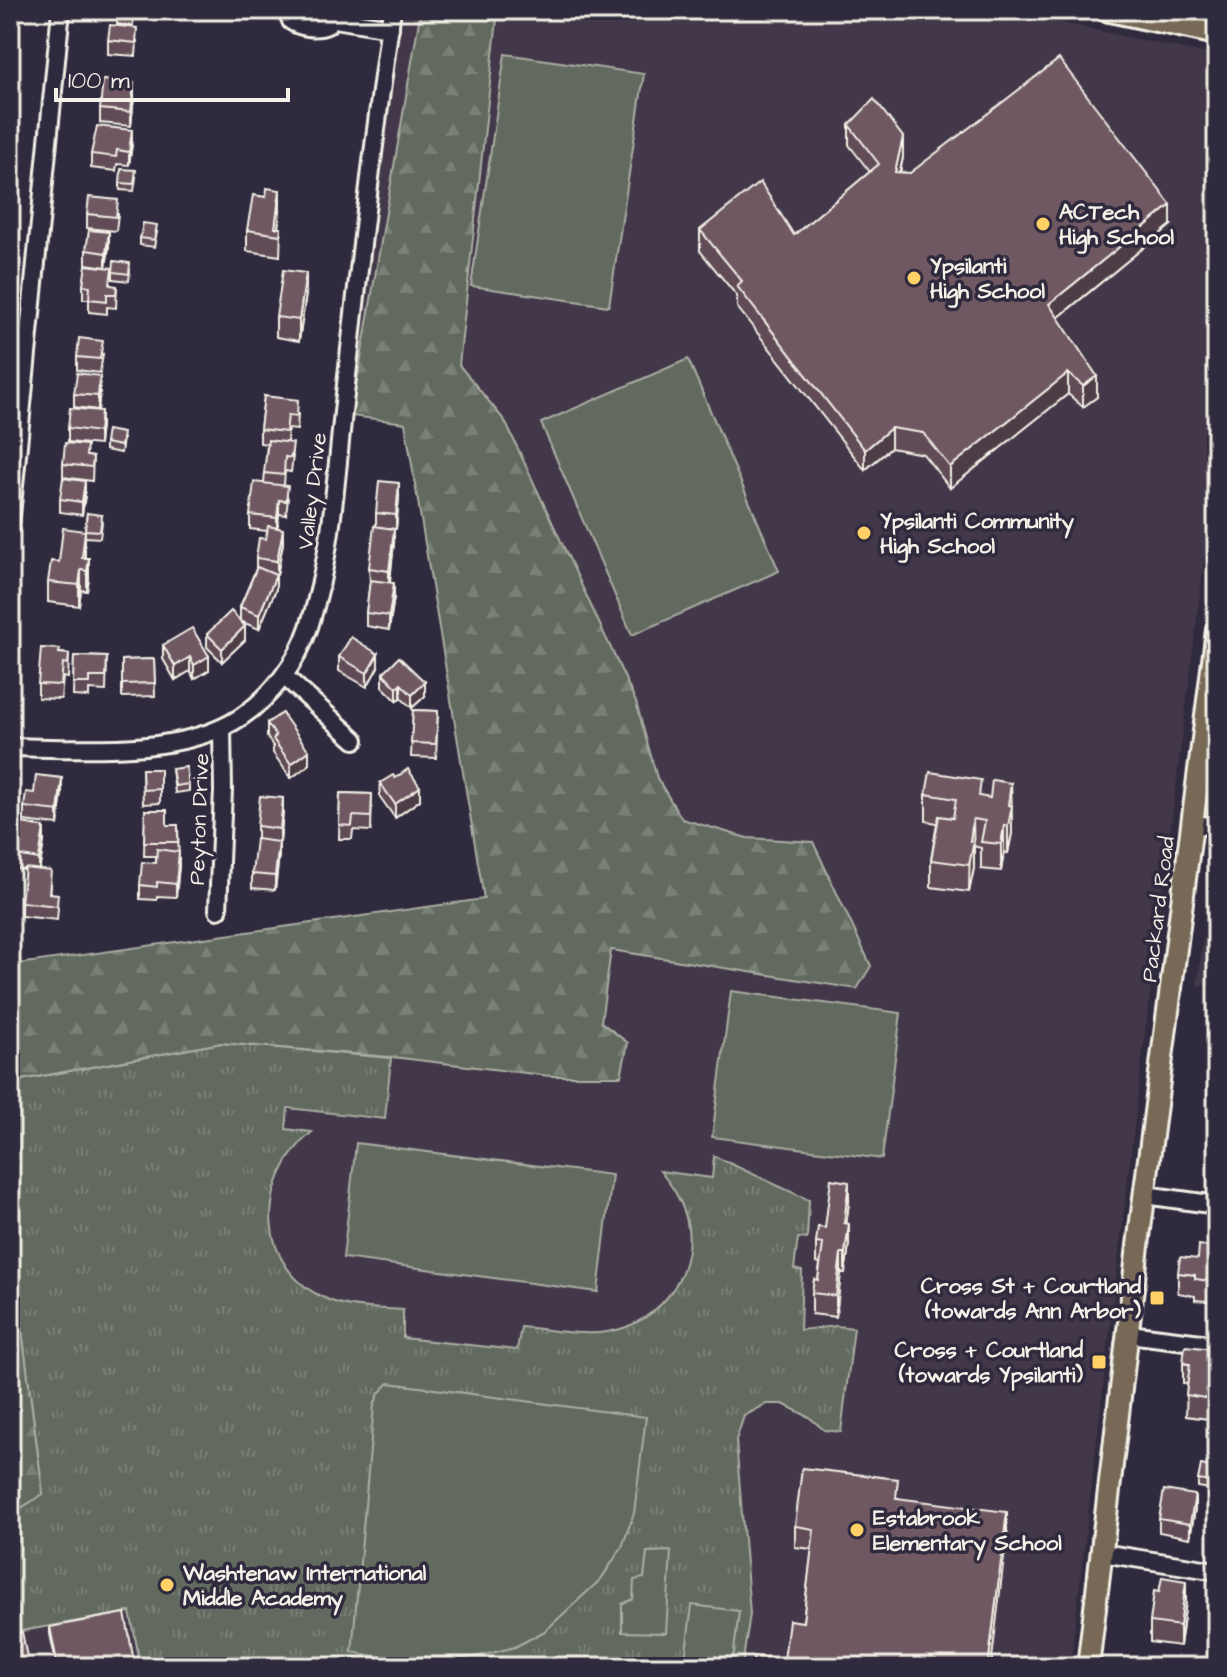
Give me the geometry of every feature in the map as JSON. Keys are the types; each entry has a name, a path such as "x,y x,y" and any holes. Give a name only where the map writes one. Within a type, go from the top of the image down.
{"main road":[{"path":"1105,10 1217,34"},
{"name":"Packard Road","path":"1088,1667 1217,630"}],"street":[{"path":"10,526 61,10"},
{"path":"288,10 291,21 297,25 321,28 327,25 329,14 390,28"},
{"name":"Valley Drive","path":"10,747 133,748 222,728 243,716 284,676 308,631 320,590 333,496 392,10"},
{"path":"284,676 355,740"},
{"name":"Peyton Drive","path":"218,910 222,728"},
{"path":"1192,824 1217,827"},
{"path":"1145,1195 1217,1205"},
{"path":"1129,1334 1217,1345"},
{"path":"1102,1553 1217,1571"}],"shaded area":[{"name":"Ypsilanti Community High School","path":"402,10 1001,10 1217,56 1217,458 1070,1667 10,1667 10,965 484,899 405,423 351,416"},
{"path":"1217,834 1217,987 1197,985"}],"green space":[{"path":"403,10 498,10 459,365 505,421 636,702 657,778 682,819 747,838 813,842 871,966 857,989 611,950 601,1022 628,1043 621,1076 550,1076 401,1058 221,1043 10,1082 10,965 484,899 405,423 351,416 420,15 402,14"},
{"path":"505,54 644,74 609,306 471,286"},
{"path":"688,359 779,571 632,635 541,423"},
{"path":"731,991 901,1013 882,1159 712,1137"},
{"path":"221,1043 391,1058 385,1119 288,1108 286,1129 312,1132 293,1152 280,1174 273,1198 271,1223 276,1246 287,1268 305,1286 329,1300 346,1305 403,1310 403,1338 517,1350 521,1327 597,1333 627,1327 645,1318 673,1290 687,1254 685,1214 675,1191 660,1171 712,1178 714,1156 809,1200 807,1239 798,1238 794,1269 802,1271 800,1330 836,1326 854,1328 841,1432 824,1430 809,1417 783,1404 766,1404 744,1416 736,1440 750,1614 742,1667 141,1667 130,1612 10,1633 10,1515 43,1494 10,1237 10,1082"},
{"path":"356,1143 612,1175 598,1292 343,1258"},
{"path":"10,1237 43,1494 10,1515"},
{"path":"389,1383 646,1417 634,1513 622,1547 601,1579 545,1631 515,1647 446,1661 407,1662 352,1652 374,1405 379,1393"},
{"path":"671,1551 666,1633 622,1632 622,1604 633,1599 634,1580 644,1578 647,1552"},
{"path":"692,1605 739,1611 732,1667 684,1667"}],"building":[{"path":"110,25 137,28 136,43 108,40"},
{"name":"Ypsilanti High School","path":"1059,59 1171,205 1049,304 1097,376 1083,386 1068,373 950,467 923,433 891,428 865,450 737,286 742,281 700,230 760,182 794,235 879,164 849,125 874,99 903,137 895,172 910,173"},
{"path":"103,80 134,83 131,112 100,109"},
{"path":"97,126 132,130 129,152 117,150 116,157 91,154"},
{"path":"121,169 136,170 134,184 120,183"},
{"path":"267,188 280,190 275,228 281,228 280,235 247,230 253,195 266,197"},
{"path":"89,197 118,200 116,217 87,214"},
{"path":"143,223 157,225 154,240 140,238"},
{"path":"89,230 109,232 106,253 86,250"},
{"path":"114,261 130,263 129,274 113,272"},
{"path":"86,265 112,268 110,285 117,286 116,294 107,294 107,301 89,299 90,286 83,285"},
{"path":"283,270 306,273 299,320 276,317"},
{"path":"79,338 103,341 100,359 77,357"},
{"path":"77,373 100,376 98,396 74,394"},
{"path":"264,396 298,400 297,416 288,415 286,432 260,429"},
{"path":"70,408 101,411 99,432 68,428"},
{"path":"107,430 123,433 121,446 105,443"},
{"path":"268,440 293,443 291,458 285,457 284,475 264,473"},
{"path":"65,443 87,445 86,456 93,457 92,467 63,464"},
{"path":"63,478 85,481 82,502 60,499"},
{"path":"379,481 399,483 396,515 376,513"},
{"path":"254,482 288,486 286,501 279,500 277,518 250,515"},
{"path":"87,513 102,515 100,531 85,530"},
{"path":"268,526 283,529 277,561 256,558 259,538 266,539"},
{"path":"374,526 394,529 389,571 369,568"},
{"path":"63,528 85,531 82,558 89,558 87,571 81,570 79,585 48,582 51,561 59,562"},
{"path":"257,567 276,575 259,615 240,607"},
{"path":"370,580 394,583 389,616 366,613"},
{"path":"231,611 245,626 222,649 207,634"},
{"path":"192,628 209,656 194,665 190,657 175,666 163,645"},
{"path":"351,637 378,654 367,673 339,657"},
{"path":"41,648 60,649 59,653 69,654 68,664 63,663 61,685 38,684"},
{"path":"74,656 107,657 106,677 89,677 89,683 73,683"},
{"path":"399,657 425,682 412,695 401,684 397,688 383,673"},
{"path":"154,659 155,683 122,684 122,660"},
{"path":"413,710 438,711 436,744 411,743"},
{"path":"282,713 309,751 291,764 273,739 276,736 267,723"},
{"path":"186,767 189,784 175,786 172,769"},
{"path":"142,769 160,769 160,789 143,790"},
{"path":"408,769 420,787 395,804 380,783"},
{"path":"930,772 981,780 979,796 990,798 992,780 1011,783 1008,805 1012,806 1008,826 1004,825 1001,844 981,842 985,821 973,819 970,841 974,841 969,865 931,860 939,816 953,818 956,799 926,794"},
{"path":"36,775 62,778 58,811 24,807 26,792 34,793"},
{"path":"340,793 372,794 371,817 353,816 352,826 339,825"},
{"path":"260,796 283,798 280,829 257,826"},
{"path":"145,810 167,810 167,825 178,825 178,842 144,842"},
{"path":"22,823 44,827 39,859 16,855"},
{"path":"256,839 279,842 275,876 252,874"},
{"path":"157,849 179,852 176,884 157,882 157,887 140,885 142,862 156,863"},
{"path":"25,868 51,871 49,893 58,894 57,906 21,902"},
{"path":"831,1179 849,1182 844,1223 849,1224 845,1253 841,1253 836,1296 812,1293 814,1279 818,1280 823,1244 816,1243 818,1227 825,1228"},
{"path":"1199,1245 1217,1248 1217,1282 1178,1273 1180,1257 1198,1259"},
{"path":"1185,1346 1213,1349 1209,1380 1217,1381 1217,1400 1186,1395 1190,1364 1183,1363"},
{"path":"1201,1465 1217,1468 1216,1483 1198,1480"},
{"path":"802,1468 898,1479 896,1498 1007,1512 988,1667 752,1667 754,1656 784,1660 789,1620 803,1622 814,1529 795,1526"},
{"path":"1164,1490 1195,1495 1190,1524 1159,1519"},
{"path":"1162,1577 1186,1581 1180,1626 1150,1622 1154,1591 1159,1592"},
{"path":"125,1613 135,1667 58,1667 50,1627"},
{"path":"22,1632 29,1667 10,1667 10,1635"}],"place":[{"name":"ACTech High School","path":"1043,224"},
{"name":"Ypsilanti High School","path":"914,278"},
{"name":"Ypsilanti Community High School","path":"864,533"},
{"name":"Cross St + Courtland (towards Ann Arbor)","path":"1157,1298"},
{"name":"Cross + Courtland (towards Ypsilanti)","path":"1099,1362"},
{"name":"Estabrook Elementary School","path":"857,1530"},
{"name":"Washtenaw International Middle Academy","path":"167,1585"}]}
